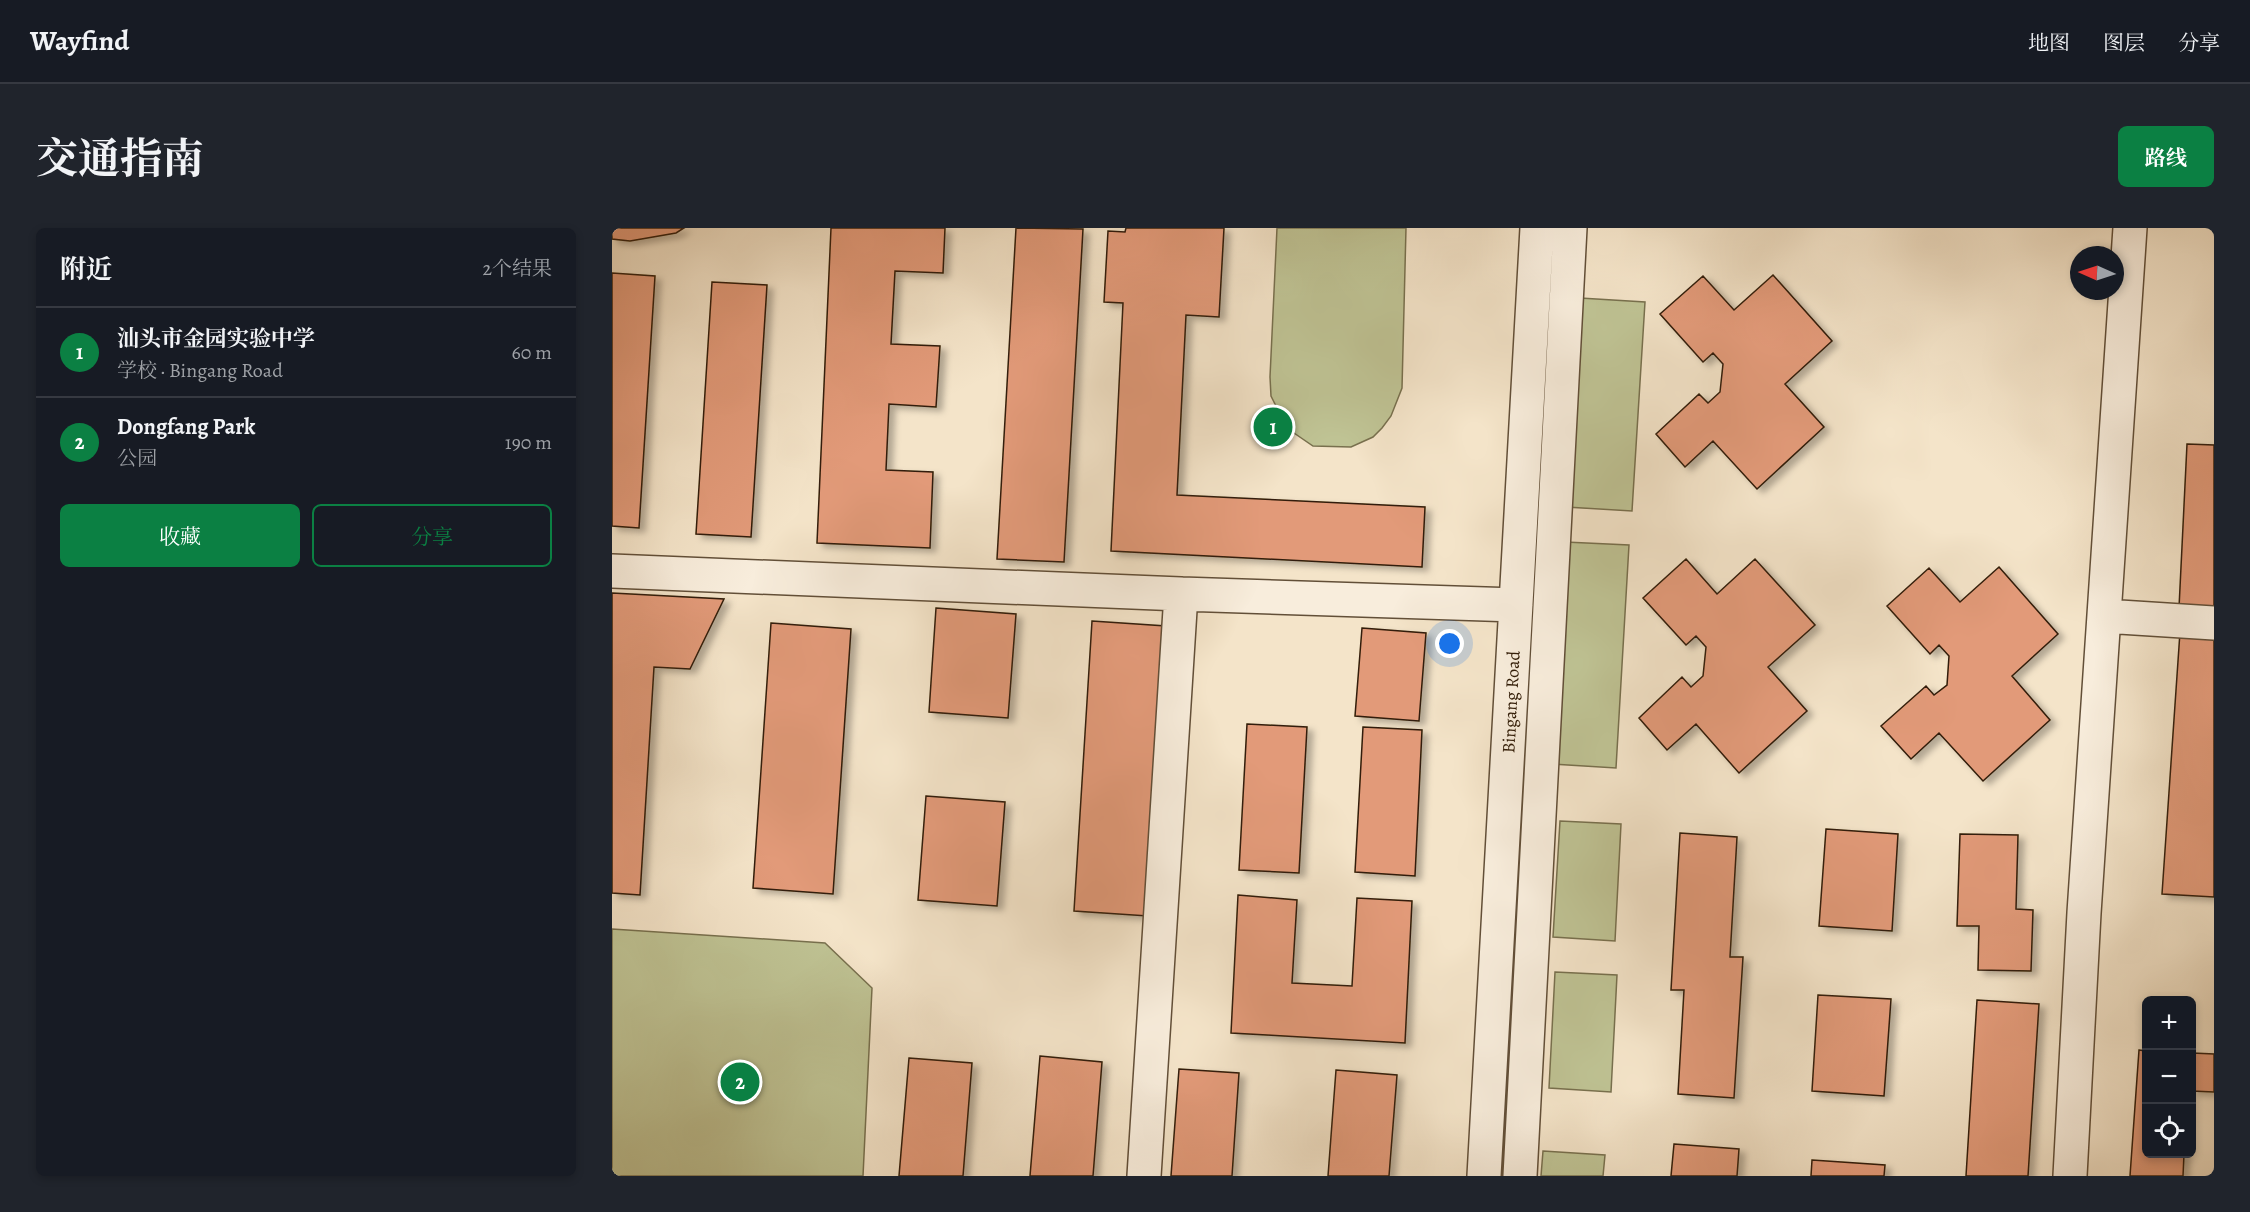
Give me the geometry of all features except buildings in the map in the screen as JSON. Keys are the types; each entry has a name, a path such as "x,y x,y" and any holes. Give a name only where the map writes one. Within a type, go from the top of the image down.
{"street":[{"name":"Bingang Road","path":"1484,1176 1537,228"},
{"name":"Bingang Road","path":"1520,1176 1569,228"},
{"path":"2070,1176 2084,913 2130,228"},
{"path":"612,571 1516,605"},
{"path":"1144,1176 1181,594"},
{"path":"2104,616 2214,623"}],"green space":[{"path":"1277,228 1406,228 1402,388 1391,416 1382,428 1373,437 1351,447 1313,446 1294,433 1284,422 1271,396"},
{"path":"1580,298 1645,302 1632,511 1566,507"},
{"path":"1565,542 1629,545 1616,768 1552,764"},
{"path":"1560,821 1621,824 1615,941 1553,937"},
{"path":"612,929 825,943 872,988 863,1176 612,1176"},
{"path":"1555,972 1617,975 1611,1092 1549,1088"},
{"path":"1543,1151 1605,1155 1603,1176 1541,1176"}],"place":[{"name":"汕头市金园实验中学","path":"1273,427"},
{"name":"Dongfang Park","path":"740,1082"}]}
